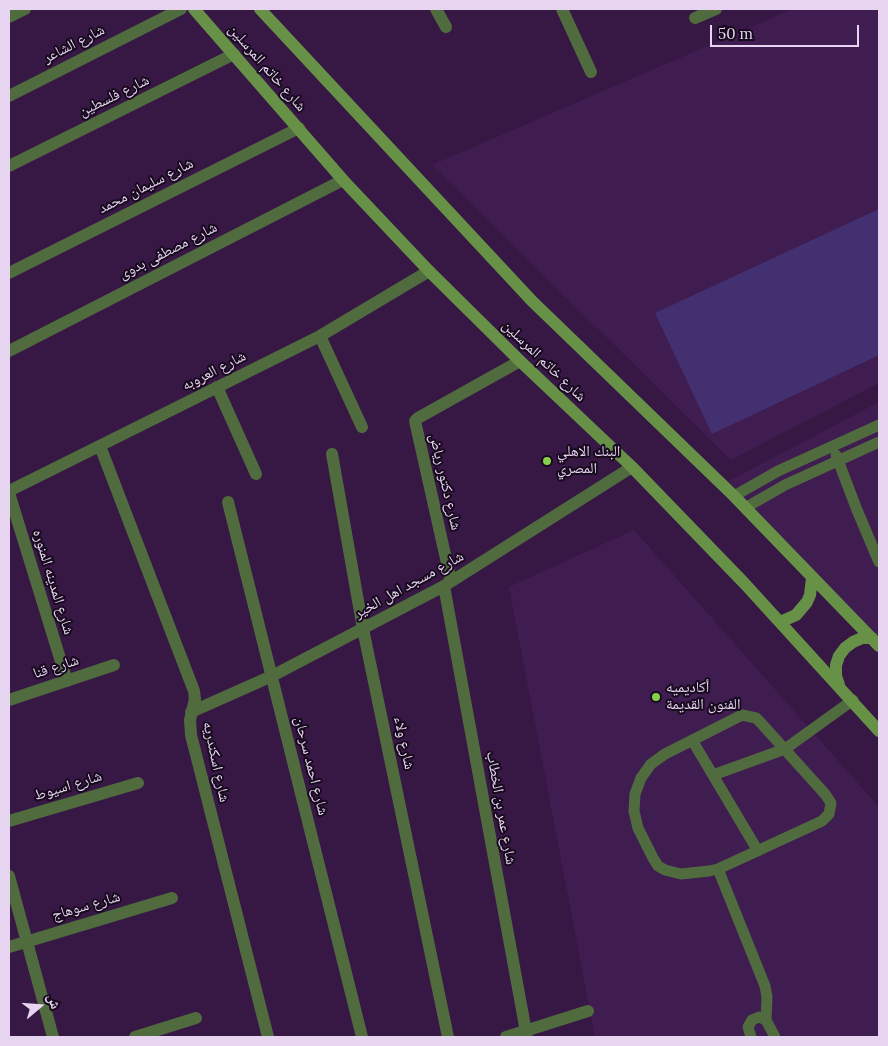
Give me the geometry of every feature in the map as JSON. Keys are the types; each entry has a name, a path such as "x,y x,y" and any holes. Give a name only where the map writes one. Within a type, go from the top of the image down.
{"main road":[{"name":"شارع خاتم المرسلين","path":"194,9 343,180 429,271 520,361 632,467 839,685 879,731"},
{"path":"260,9 532,301 734,496 876,642"},
{"path":"780,622 796,615 807,602 810,595 812,578"},
{"path":"839,685 836,670 839,656 845,648 862,638 876,642"}],"street":[{"path":"9,17 26,9"},
{"name":"شارع الشاعر","path":"9,96 181,9"},
{"path":"436,9 446,27"},
{"path":"562,9 591,72"},
{"path":"695,18 716,9"},
{"name":"شارع فلسطين","path":"9,166 234,54"},
{"name":"شارع سليمان محمد","path":"9,273 299,128"},
{"name":"شارع مصطفى بدوى","path":"9,351 343,180"},
{"name":"شارع العروبه","path":"9,492 320,336 429,271"},
{"path":"320,336 362,426"},
{"name":"شارع دكتور رياض","path":"447,583 415,421 520,361"},
{"path":"216,387 256,474"},
{"name":"شارع اسكندريه","path":"100,446 194,691 195,699 189,727 268,1037"},
{"name":"شارع ولاء","path":"332,454 364,629 448,1037"},
{"name":"شارع مسجد اهل الخير","path":"191,712 272,676 364,629 447,583 632,467"},
{"name":"شارع المدينه المنوره","path":"9,492 67,680"},
{"name":"شارع احمد سرحان","path":"228,502 362,1037"},
{"name":"شارع عمر بن الخطاب","path":"447,583 526,1034"},
{"name":"شارع قنا","path":"9,700 114,665"},
{"name":"شارع اسيوط","path":"9,821 138,782"},
{"path":"9,876 53,1037"},
{"name":"شارع سوهاج","path":"9,947 27,940 172,898"},
{"path":"506,1037 526,1034 588,1011"},
{"path":"134,1037 196,1018"}],"lane":[{"path":"734,496 778,471 879,425"},
{"path":"745,508 785,485 879,442"},
{"path":"833,446 879,562"},
{"path":"713,775 785,749 853,700"},
{"path":"742,715 756,718 785,749 829,798 831,808 829,814 822,820 718,869 708,872 681,874 658,866 638,828 634,811 635,794 641,778 651,764 665,754 742,715"},
{"path":"692,740 758,851"},
{"path":"718,869 765,986 768,1003 766,1020 775,1037"},
{"path":"751,1037 748,1027 752,1020 759,1017 766,1020"}],"shaded area":[{"path":"793,9 879,9 879,383 731,460 432,165"},
{"path":"879,402 879,642 729,481"},
{"name":"أكاديميه الفنون القديمة","path":"634,530 879,807 879,1037 595,1037 509,587"}],"building":[{"path":"879,209 879,355 712,434 655,313"}],"place":[{"name":"البنك الاهلي المصري","path":"547,461"},
{"name":"أكاديميه الفنون القديمة","path":"656,697"}]}
